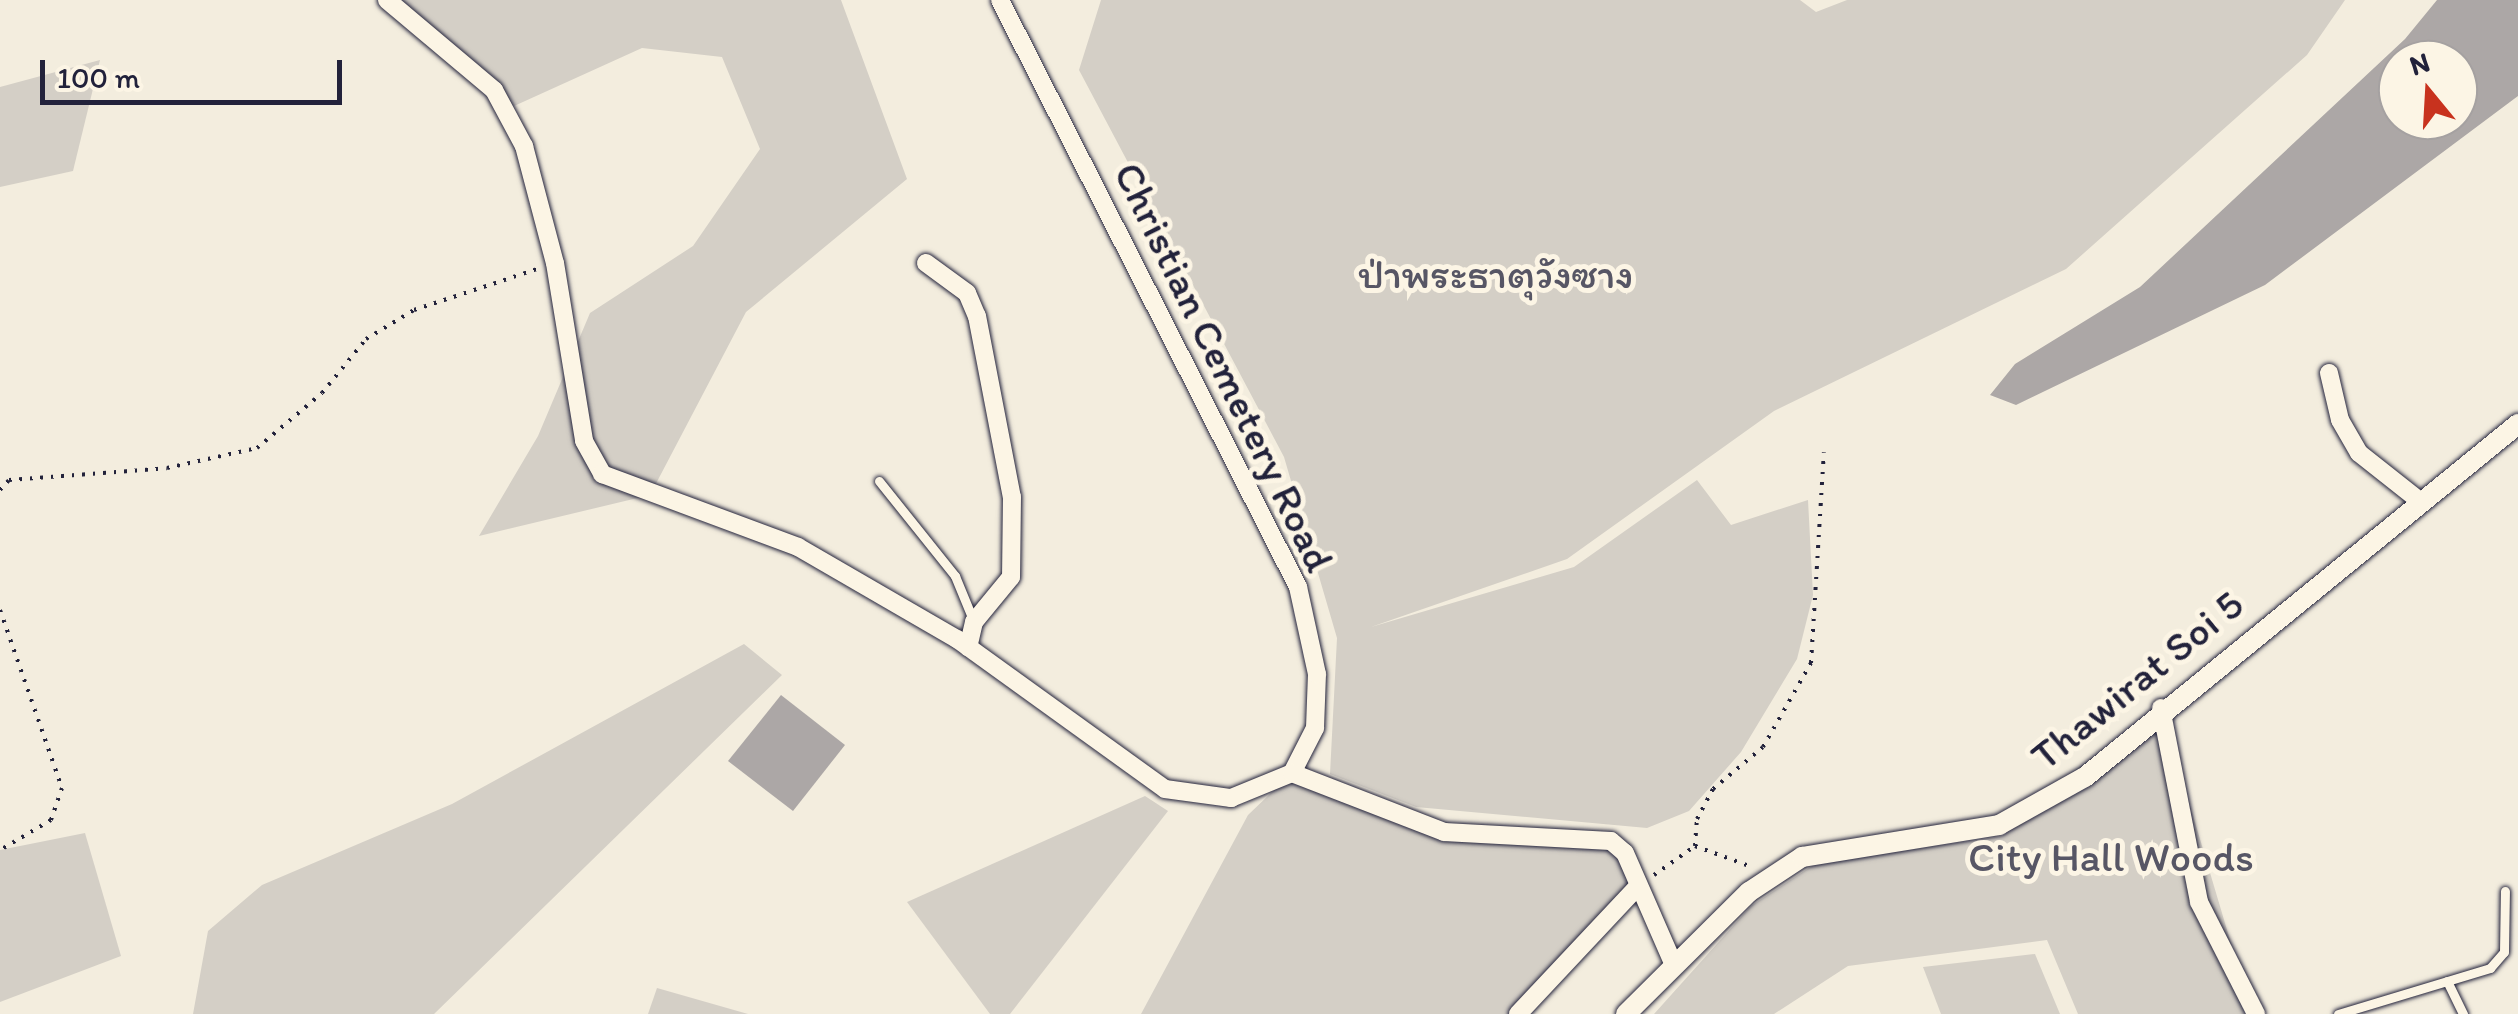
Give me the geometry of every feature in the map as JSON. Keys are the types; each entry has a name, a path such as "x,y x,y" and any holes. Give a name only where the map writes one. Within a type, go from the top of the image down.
{"street":[{"path":"387,0 494,90 524,146 554,263 584,441 602,474 798,548 968,647 1166,789 1231,798 1292,773 1444,832 1611,841 1625,852 1674,965"},
{"name":"Christian Cemetery Road","path":"1000,0 1298,587 1317,674 1314,728 1292,773"},
{"path":"926,263 967,293 977,316 1012,497 1012,578 974,622 968,647"},
{"path":"2328,373 2340,420 2359,453 2420,502"},
{"name":"Thawirat Soi 5","path":"1626,1014 1771,874 1802,857 1999,825 2110,758 2162,708 2518,424"},
{"path":"2162,708 2199,902 2256,1014"},
{"path":"1518,1014 1638,886"}],"lane":[{"path":"879,482 955,576 974,622"},
{"path":"2338,1014 2490,968 2504,952 2506,891"},
{"path":"2448,980 2463,1014"}],"path":[{"path":"0,490 9,480 167,468 257,448 382,330 414,310 554,263"},
{"path":"1695,846 1697,820 1713,788 1764,747 1812,663 1824,452"},
{"path":"0,610 62,788 51,820 0,850"},
{"path":"1695,846 1771,874"},
{"path":"1638,886 1695,846"}],"green space":[{"path":"387,0 841,0 907,179 746,312 650,495 479,536 538,436 590,313 693,246 760,149 722,57 642,48 505,110"},
{"name":"ป่าพระธาตุวังซาง","path":"1101,0 1800,0 1816,12 1847,0 2345,0 2307,55 2066,269 1774,411 1567,559 1371,627 1574,567 1697,480 1731,525 1808,500 1813,595 1797,659 1741,752 1689,811 1647,828 1416,807 1330,774 1337,638 1284,457 1079,70"},
{"path":"100,60 73,171 0,187 0,87"},
{"path":"744,644 782,675 434,1014 193,1014 208,931 262,885 452,804"},
{"name":"City Hall Woods","path":"2161,708 2247,997 2258,1014 2078,1014 2047,940 1848,966 1774,1014 1654,1014 1751,906 1815,864 2003,836 1999,825"},
{"path":"1292,773 1444,832 1611,841 1638,886 1510,1014 1141,1014 1248,815"},
{"path":"1145,796 1168,811 1010,1014 990,1014 907,902"},
{"path":"85,833 121,956 0,1002 0,850"},
{"path":"2035,954 2060,1014 1941,1014 1923,967"},
{"path":"657,988 748,1014 648,1014"}],"shaded area":[{"path":"2437,0 2518,0 2518,96 2478,126 2478,40 2404,40"},
{"path":"2378,64 2378,140 2459,140 2265,285 2016,405 1990,395 2015,364 2140,287"},
{"path":"781,695 845,745 793,811 728,761"}]}
